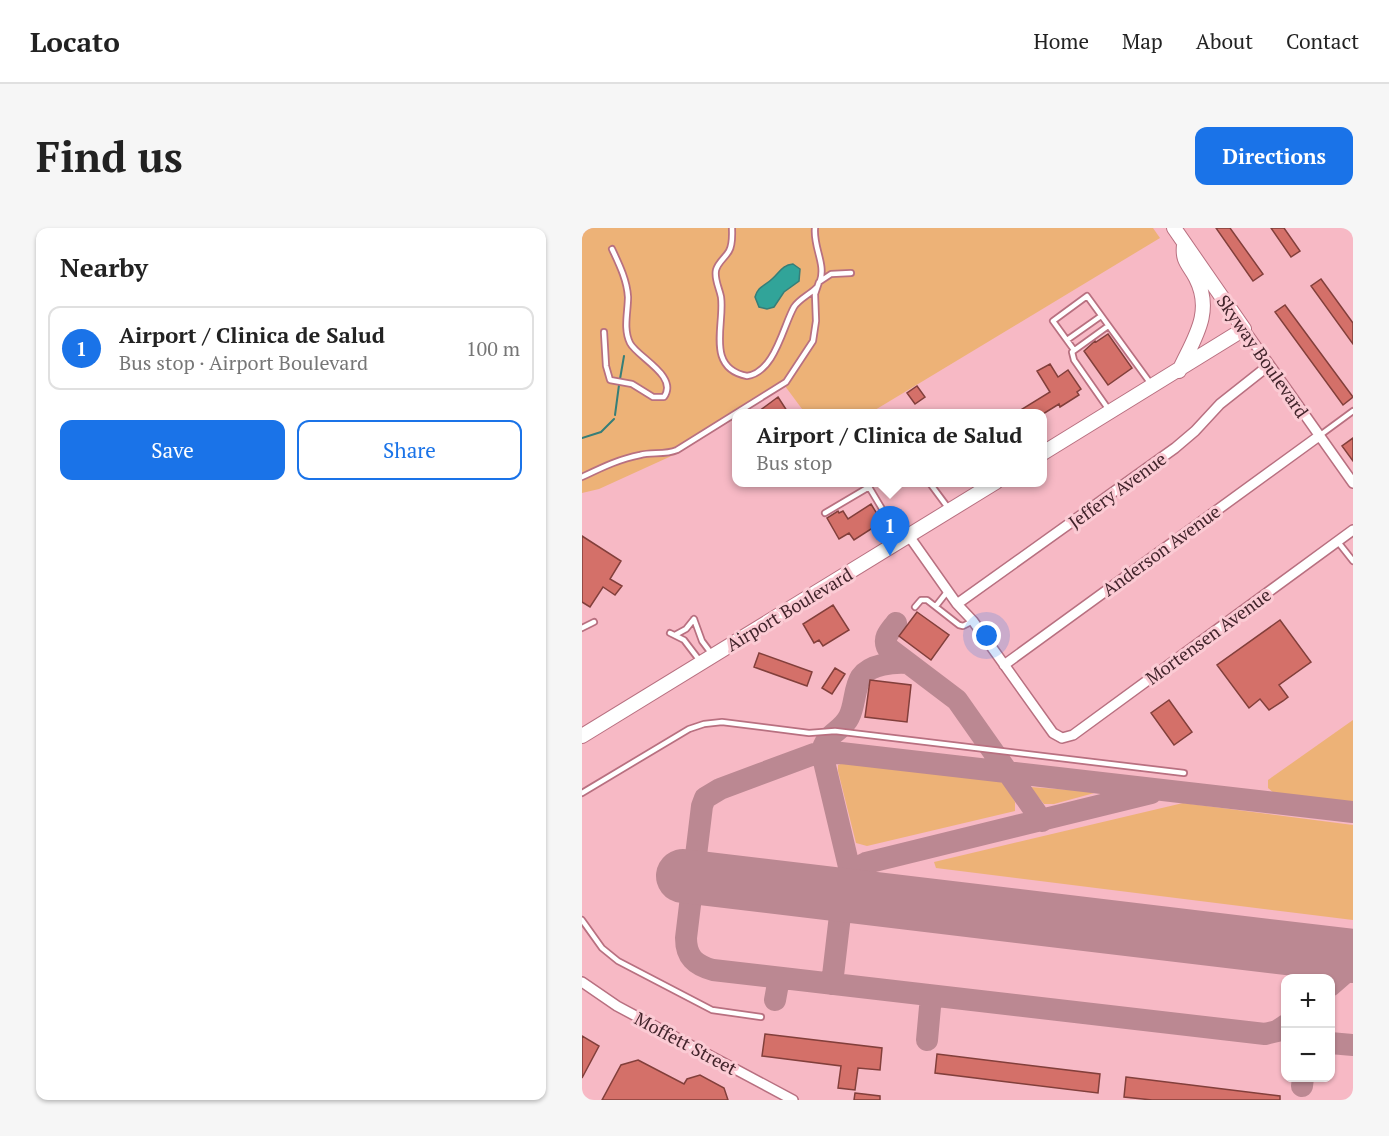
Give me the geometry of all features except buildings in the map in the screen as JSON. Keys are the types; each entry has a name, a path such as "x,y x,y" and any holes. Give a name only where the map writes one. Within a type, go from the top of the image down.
{"main road":[{"name":"Skyway Boulevard","path":"1174,228 1244,330"},
{"path":"1178,371 1197,338 1203,315 1200,288 1183,257 1184,243"},
{"path":"1047,451 1244,330"},
{"name":"Airport Boulevard","path":"582,736 989,487"}],"street":[{"name":"Skyway Boulevard","path":"1244,330 1353,483"},
{"name":"Jeffery Avenue","path":"957,604 1176,448 1220,404 1268,366"},
{"name":"Anderson Avenue","path":"1004,665 1319,436"},
{"name":"Mortensen Avenue","path":"1004,665 1053,733 1062,738 1073,735 1353,530"},
{"path":"905,538 973,621 1004,665"},
{"name":"Moffett Street","path":"582,982 617,1006 793,1100"}],"lane":[{"path":"732,228 731,247 718,265 716,276 721,297 719,325 721,354 724,361 740,374 752,375 768,361 784,333 796,304 823,278 831,274 851,273"},
{"path":"743,409 789,379 813,341 816,321 815,294 822,270 814,242 815,228"},
{"path":"604,332 605,360 610,380 632,384 653,397 664,397 667,387 661,374 650,361 633,349 629,341 626,320 628,294 612,249"},
{"path":"1074,350 1053,321 1087,296 1152,387"},
{"path":"1067,340 1101,316"},
{"path":"1108,326 1072,352 1074,360 1110,412"},
{"path":"767,386 771,392"},
{"path":"1319,436 1353,411"},
{"path":"582,477 626,458 642,454 664,454 677,450 732,416"},
{"path":"825,513 868,487 905,538"},
{"path":"932,487 950,510"},
{"path":"1337,541 1353,561"},
{"path":"936,606 948,591"},
{"path":"915,607 924,599 959,625 963,626 973,621"},
{"path":"694,619 706,659 684,640 672,634 686,629 694,619"},
{"path":"582,628 594,622"},
{"path":"582,793 689,729 722,722 808,733 836,730 1184,773"},
{"path":"582,920 602,948 618,961 712,1010 761,1017"}],"shaded area":[{"path":"582,228 1153,228 1160,238 877,409 802,409 785,386 748,409 732,409 732,419 678,453 599,489 582,493"},
{"path":"1353,720 1353,803 1274,793 1268,788 1268,780"},
{"path":"846,762 1004,782 1015,802 1015,811 867,846 856,843 838,771 838,765"},
{"path":"1030,787 1098,792 1054,804 1044,804"},
{"path":"1183,803 1353,825 1353,920 936,868 934,862"}],"water":[{"path":"793,264 800,269 799,281 784,292 774,307 767,309 759,307 755,297 758,291 784,267"}],"waterway":[{"path":"620,379 624,356"},
{"path":"615,415 619,385"},
{"path":"582,438 601,432 614,419"}],"taxiway":[{"path":"896,623 889,631 887,647 957,700 1042,821"},
{"path":"850,871 822,753 823,747 849,717 859,681 865,673 883,665 908,663"},
{"path":"1282,1028 1265,1034 707,968 693,959 686,945 702,806 705,798 720,789 814,754 841,753 1353,812"},
{"path":"832,984 844,881 850,871 866,863 1151,793"},
{"path":"1335,982 1353,966"},
{"path":"775,1000 779,978"},
{"path":"927,1040 931,996"},
{"path":"1335,1043 1353,1045"},
{"path":"1302,1082 1302,1086"}],"runway":[{"path":"683,876 1353,956"}],"place":[{"name":"Airport / Clinica de Salud","path":"890,556"}]}
